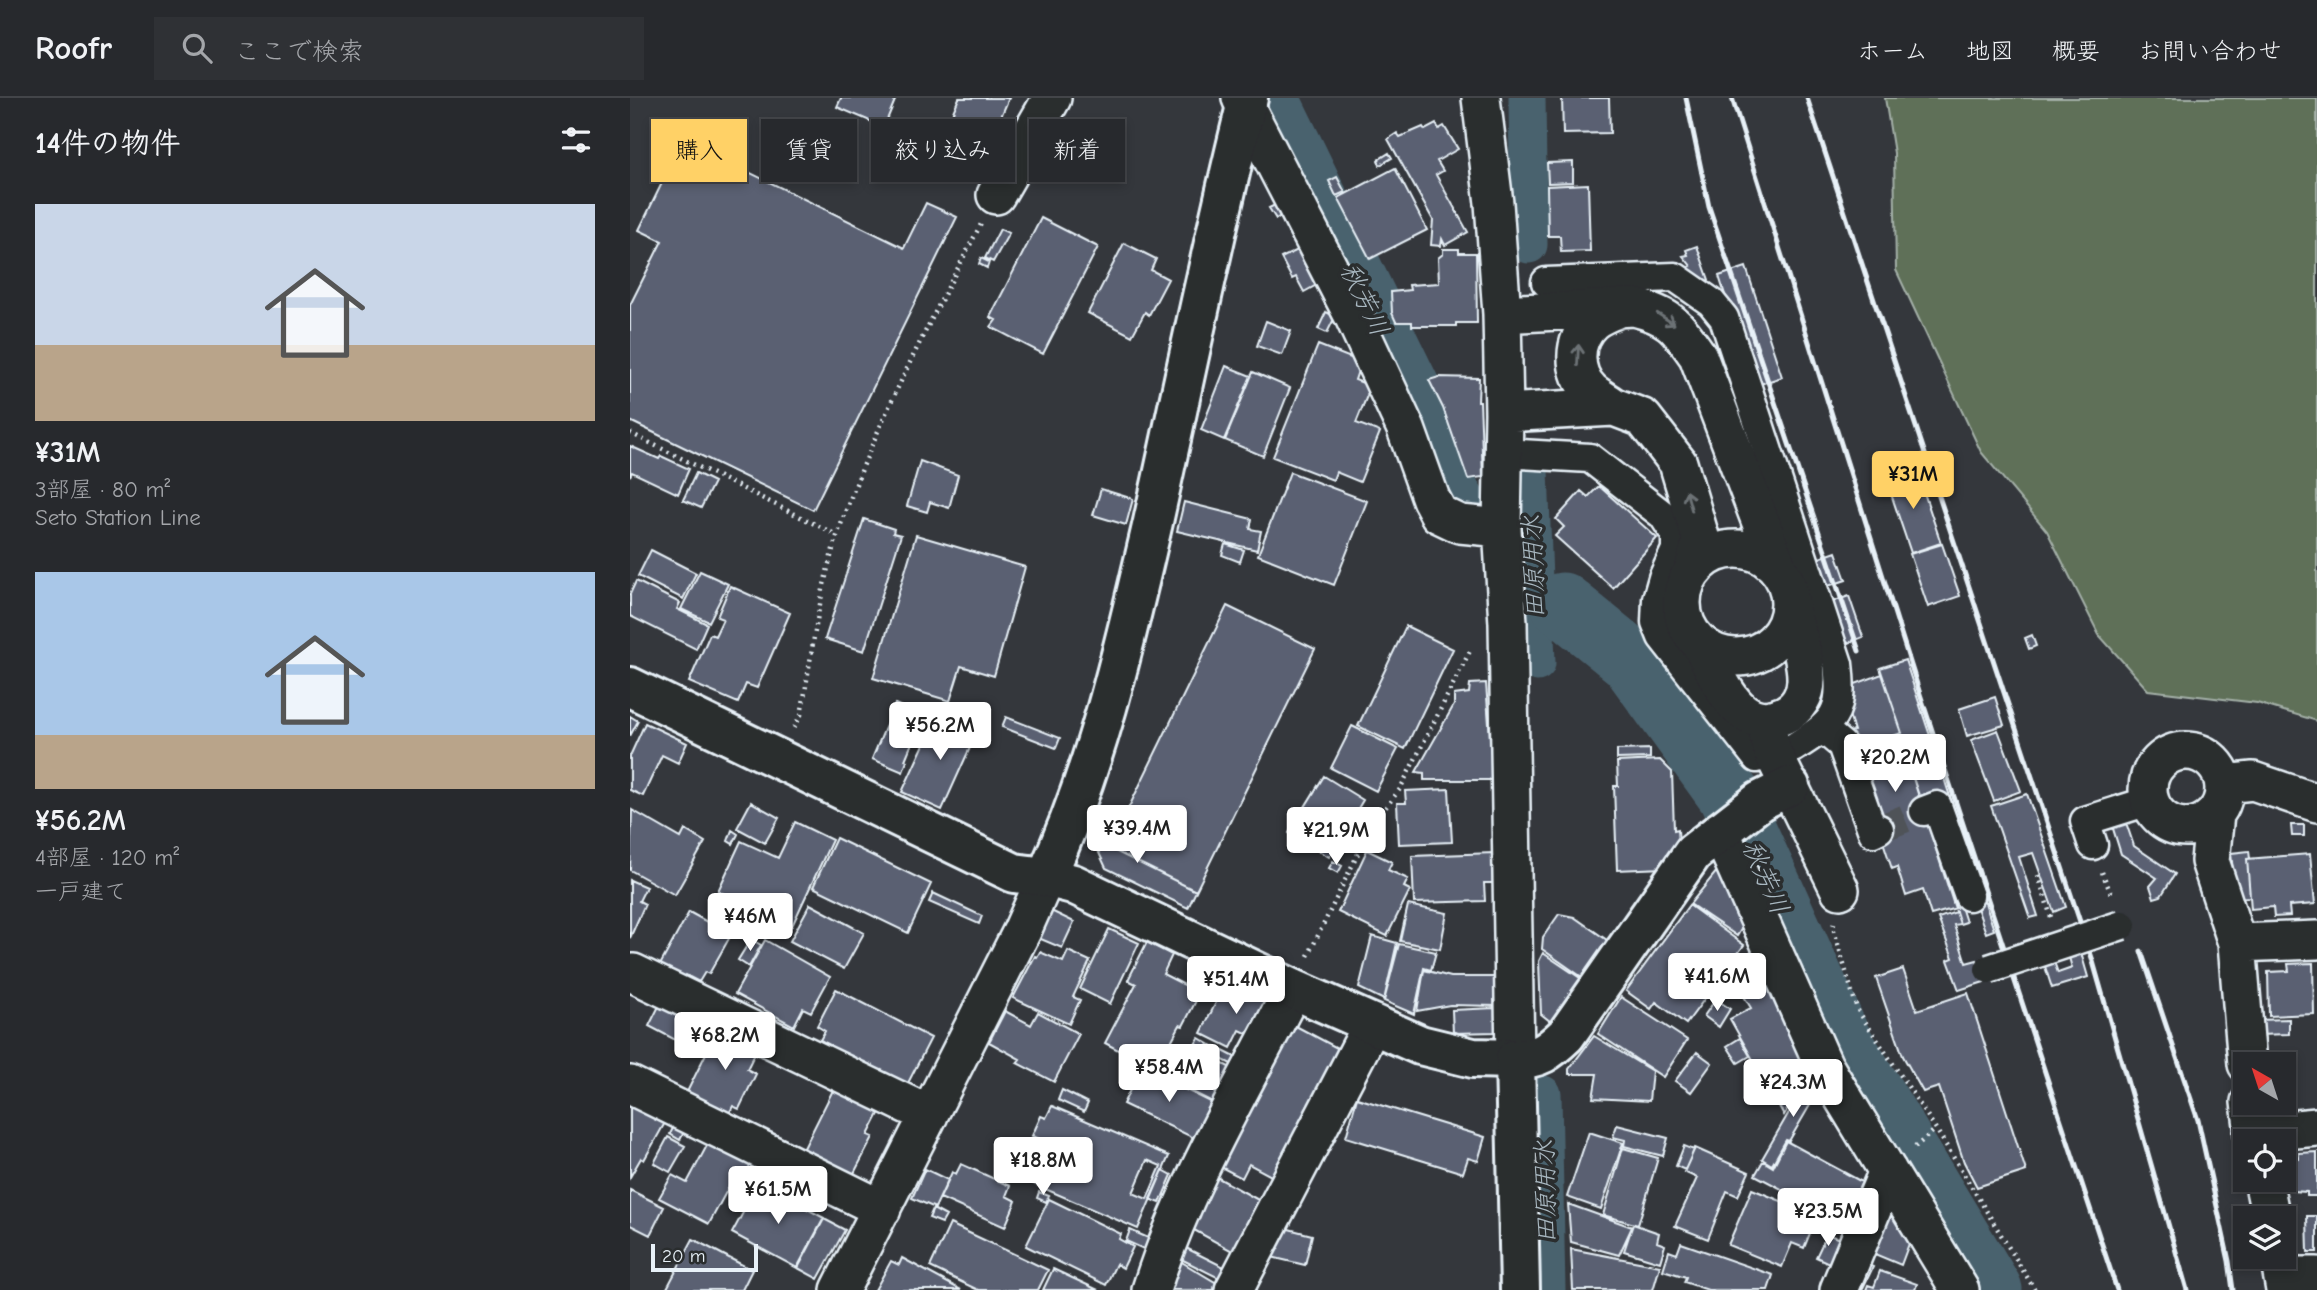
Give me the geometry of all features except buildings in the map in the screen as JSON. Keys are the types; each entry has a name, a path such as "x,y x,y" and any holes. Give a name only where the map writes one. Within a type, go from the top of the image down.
{"street":[{"path":"996,195 1052,98"},
{"path":"1481,98 1494,203 1502,314 1502,528 1508,623 1520,1290"},
{"path":"1245,101 1358,326 1406,429 1439,514 1460,524 1502,528"},
{"path":"840,1290 1021,932 1065,835 1099,739 1126,642 1245,101"},
{"path":"1546,282 1675,277 1712,302 1724,318 1838,664 1841,689 1838,709 1824,729 1793,748"},
{"path":"1502,314 1622,307 1634,307 1656,312 1677,326 1698,356 1779,570 1788,587 1807,678 1805,692 1789,713 1764,720 1751,718 1731,702 1686,623 1681,598 1694,567 1701,540 1678,463 1643,418 1614,407 1591,390 1582,379 1577,365 1577,348 1583,334 1592,322 1622,307"},
{"path":"1504,414 1614,407"},
{"path":"1520,454 1590,458 1663,515 1676,535 1676,550 1657,599 1657,622 1662,638 1757,758"},
{"path":"1694,567 1706,557 1737,548 1753,551 1768,559 1779,570"},
{"path":"1700,644 1715,653 1731,657 1749,655 1764,648 1777,637 1786,622 1790,606"},
{"path":"630,687 1014,873 1073,884 1372,1025 1420,1045 1473,1058 1532,1059 1550,1051 1566,1035 1693,853 1775,794"},
{"path":"1764,720 1773,753 1775,794 1840,890"},
{"path":"1824,729 1842,746 1873,832 1879,829"},
{"path":"2210,861 2219,799 2220,772 2203,755 2179,752 2167,756 2157,764 2150,775 2148,788 2155,812 2164,821 2176,826 2201,824 2219,799 2253,781 2317,803"},
{"path":"2092,845 2085,821 2150,801"},
{"path":"1924,811 1937,806 1969,896"},
{"path":"2176,826 2210,861 2237,943 2246,1052"},
{"path":"1720,831 1824,1066 1960,1290"},
{"path":"1989,969 2122,925"},
{"path":"2237,943 2317,940"},
{"path":"633,972 929,1115"},
{"path":"1151,1290 1163,1252 1189,1192 1293,989"},
{"path":"1234,1290 1372,1025"},
{"path":"630,1085 882,1209"},
{"path":"2253,1125 2317,1127"},
{"path":"1839,1290 1888,1171"}],"path":[{"path":"779,760 801,715 822,597 837,535 858,478 904,372 996,195"},
{"path":"630,433 837,535"},
{"path":"1293,989 1372,825 1400,789 1475,640 1508,623"},
{"path":"2092,845 2122,925"},
{"path":"2038,875 2060,945"},
{"path":"1840,890 1833,927 1857,1009 1936,1129 2035,1290"}],"green space":[{"path":"1885,98 2317,98 2317,721 2257,703 2148,690 2099,635 2047,531 1981,452 1896,270 1894,153"}],"waterway":[{"name":"秋芳川","path":"1267,98 1414,399 1442,483 1454,503"},
{"name":"田原用水","path":"1527,98 1529,245"},
{"name":"田原用水","path":"1530,470 1537,663"},
{"name":"秋芳川","path":"1562,604 1631,660 1729,795 1840,1040 1991,1290"},
{"name":"田原用水","path":"1543,1094 1547,1290"}],"tunnel":[{"path":"1879,829 1924,811"}],"railway":[{"path":"1686,98 1709,207 1859,651"},
{"path":"1732,98 1920,694 2117,1290"},
{"path":"1807,98 2092,958 2187,1290"},
{"path":"2141,951 2198,1120 2233,1290"}]}
